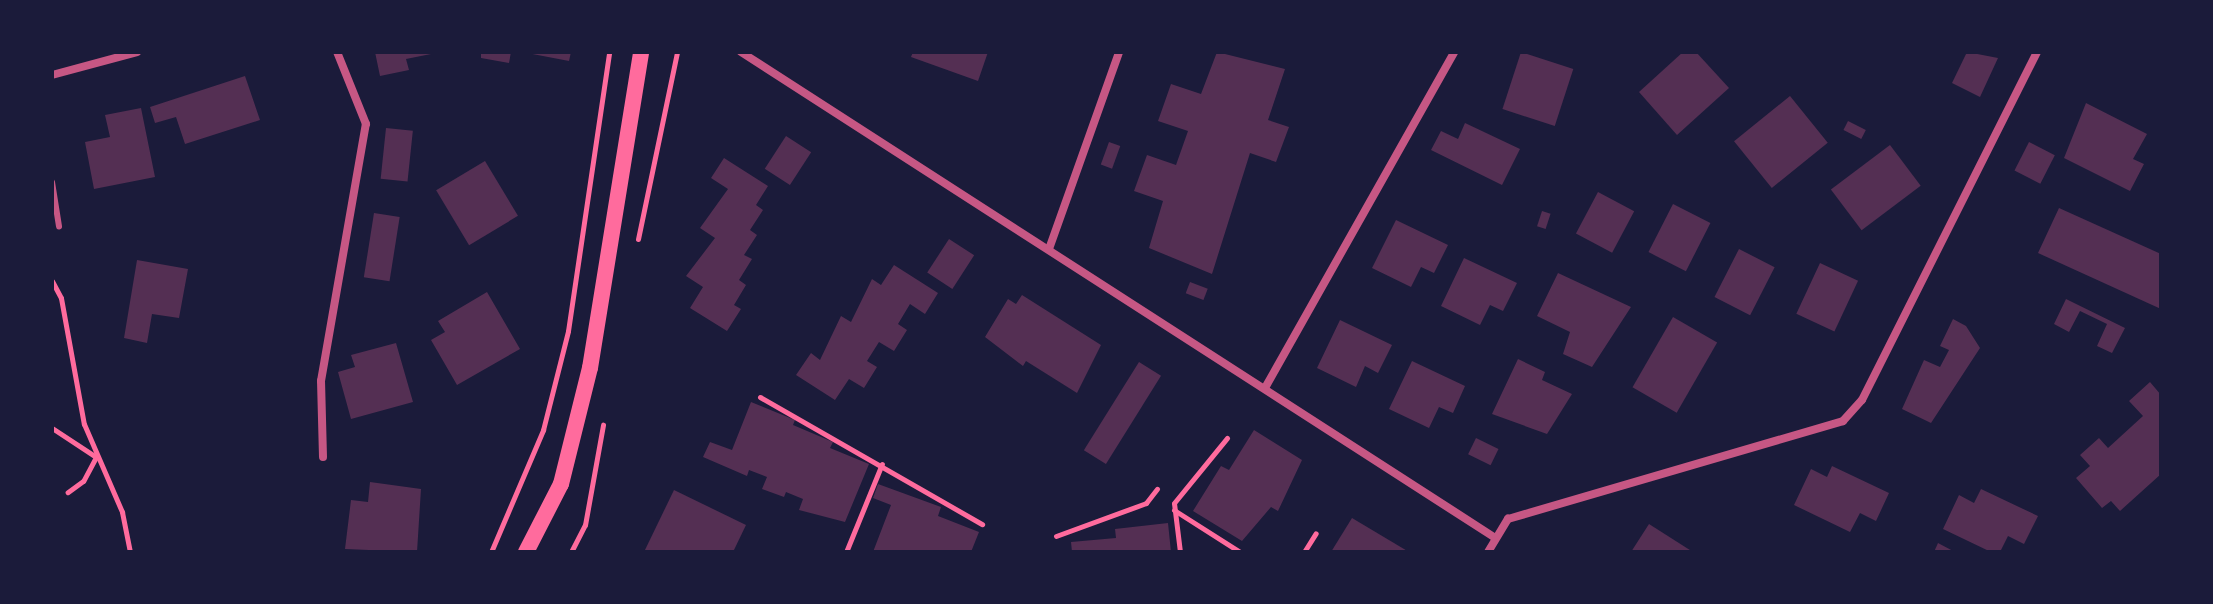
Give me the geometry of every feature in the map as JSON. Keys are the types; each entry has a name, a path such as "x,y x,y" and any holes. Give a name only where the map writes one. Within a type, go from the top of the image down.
{"main road":[{"path":"526,552 561,484 590,368 641,52"}],"street":[{"path":"52,75 118,54 137,52"},
{"path":"323,457 321,381 366,124 337,52"},
{"path":"741,52 1494,537"},
{"path":"1049,249 1119,52"},
{"path":"1265,388 1454,52"},
{"path":"1488,552 1494,537 1508,519 1843,421 1862,400 1918,294 2037,52"}],"lane":[{"path":"52,182 59,226"}],"path":[{"path":"491,552 543,430 568,331 609,52"},
{"path":"52,281 61,298 84,424 122,512 130,552"},
{"path":"760,397 882,464 982,524"},
{"path":"52,428 96,457"},
{"path":"1180,552 1174,510 1227,438"},
{"path":"68,492 83,481 96,457"},
{"path":"846,552 882,464"},
{"path":"1056,536 1146,503 1157,489"},
{"path":"1174,510 1240,552"},
{"path":"1304,552 1316,533"}],"building":[{"path":"375,52 436,53 406,59 409,70 380,76"},
{"path":"481,52 511,52 509,63 481,58"},
{"path":"522,52 571,52 569,61"},
{"path":"913,52 988,52 978,81 911,57"},
{"path":"1217,52 1285,69 1268,120 1289,127 1276,162 1250,153 1212,274 1149,248 1163,201 1134,191 1147,155 1176,165 1188,131 1158,121 1171,84 1201,94"},
{"path":"1521,52 1573,69 1555,126 1502,109"},
{"path":"1683,52 1696,52 1729,88 1677,135 1639,92"},
{"path":"1967,52 1998,58 1980,97 1952,83"},
{"path":"245,76 260,120 185,144 176,117 155,123 150,107"},
{"path":"1790,96 1828,143 1772,188 1734,141"},
{"path":"2086,103 2147,134 2133,159 2144,164 2130,191 2064,158"},
{"path":"141,108 155,177 94,189 85,142 110,137 105,115"},
{"path":"1848,121 1866,130 1861,139 1843,130"},
{"path":"1465,123 1520,149 1502,185 1431,150 1441,131 1458,139"},
{"path":"386,128 413,131 408,182 381,179"},
{"path":"786,136 811,152 790,185 765,169"},
{"path":"1109,142 1120,146 1112,169 1101,165"},
{"path":"2029,142 2055,155 2040,184 2014,171"},
{"path":"1890,145 1921,186 1862,230 1831,190"},
{"path":"724,158 768,186 756,205 763,210 750,230 757,235 744,255 752,259 739,280 746,285 734,305 741,309 727,331 690,308 703,287 686,276 715,238 700,228 728,189 711,178"},
{"path":"485,161 518,216 469,245 436,190"},
{"path":"1598,192 1634,211 1612,253 1576,233"},
{"path":"1673,204 1710,223 1686,271 1648,252"},
{"path":"2059,208 2161,254 2161,309 2038,253"},
{"path":"1542,211 1551,214 1546,229 1537,226"},
{"path":"374,213 400,217 390,281 364,277"},
{"path":"1396,220 1448,245 1434,273 1421,267 1411,287 1372,268"},
{"path":"949,239 974,255 952,289 927,273"},
{"path":"1739,249 1775,267 1750,315 1714,297"},
{"path":"1464,258 1517,283 1503,311 1490,305 1480,325 1441,306"},
{"path":"137,260 188,269 179,318 152,314 147,343 124,338"},
{"path":"1820,263 1858,281 1834,332 1796,314"},
{"path":"894,265 938,293 925,314 910,304 898,324 907,330 894,351 879,342 867,361 877,367 864,388 849,379 835,400 796,375 811,353 820,360 841,316 851,322 872,279 881,285"},
{"path":"1558,273 1631,307 1592,367 1563,354 1570,332 1537,316"},
{"path":"1190,282 1208,289 1203,300 1186,293"},
{"path":"487,292 520,349 457,385 431,340 445,332 438,321"},
{"path":"1022,295 1101,345 1077,393 1026,361 1023,366 985,337 1008,299 1016,304"},
{"path":"2066,299 2125,328 2112,353 2097,346 2107,324 2080,311 2069,332 2054,324"},
{"path":"1673,317 1717,343 1677,413 1632,387"},
{"path":"1953,319 1966,326 1980,348 1931,423 1902,409 1924,360 1940,367 1949,350 1940,346"},
{"path":"1340,320 1392,345 1378,373 1365,366 1356,387 1317,368"},
{"path":"396,343 413,402 351,419 338,372 355,367 351,355"},
{"path":"1518,359 1545,372 1542,380 1572,394 1547,434 1492,414"},
{"path":"1412,361 1465,386 1453,413 1439,407 1429,428 1389,409"},
{"path":"1139,362 1161,376 1106,464 1084,450"},
{"path":"2150,382 2161,395 2161,474 2120,511 2111,501 2102,508 2076,478 2090,466 2080,455 2099,438 2108,448 2143,416 2129,401"},
{"path":"751,402 795,420 793,425 833,442 830,448 869,464 845,522 799,510 803,499 786,492 784,497 762,489 767,477 749,470 747,476 703,457 710,442 732,450"},
{"path":"1254,430 1302,460 1278,511 1271,507 1242,541 1193,511 1221,466 1229,470"},
{"path":"1476,438 1498,449 1491,465 1468,454"},
{"path":"1832,466 1889,493 1876,521 1860,513 1850,532 1794,505 1811,469 1827,477"},
{"path":"370,482 421,489 417,552 345,549 351,500 368,502"},
{"path":"878,484 941,507 938,516 979,532 971,552 873,552 891,505 873,498"},
{"path":"1981,489 2038,516 2024,544 2008,536 2000,552 1991,552 1943,529 1959,495 1974,503"},
{"path":"674,490 746,525 733,552 644,552"},
{"path":"1352,518 1409,552 1331,552"},
{"path":"1168,523 1171,552 1072,552 1071,542 1116,538 1115,529"},
{"path":"1649,524 1693,552 1631,552"},
{"path":"1938,543 1955,552 1934,552"}]}
